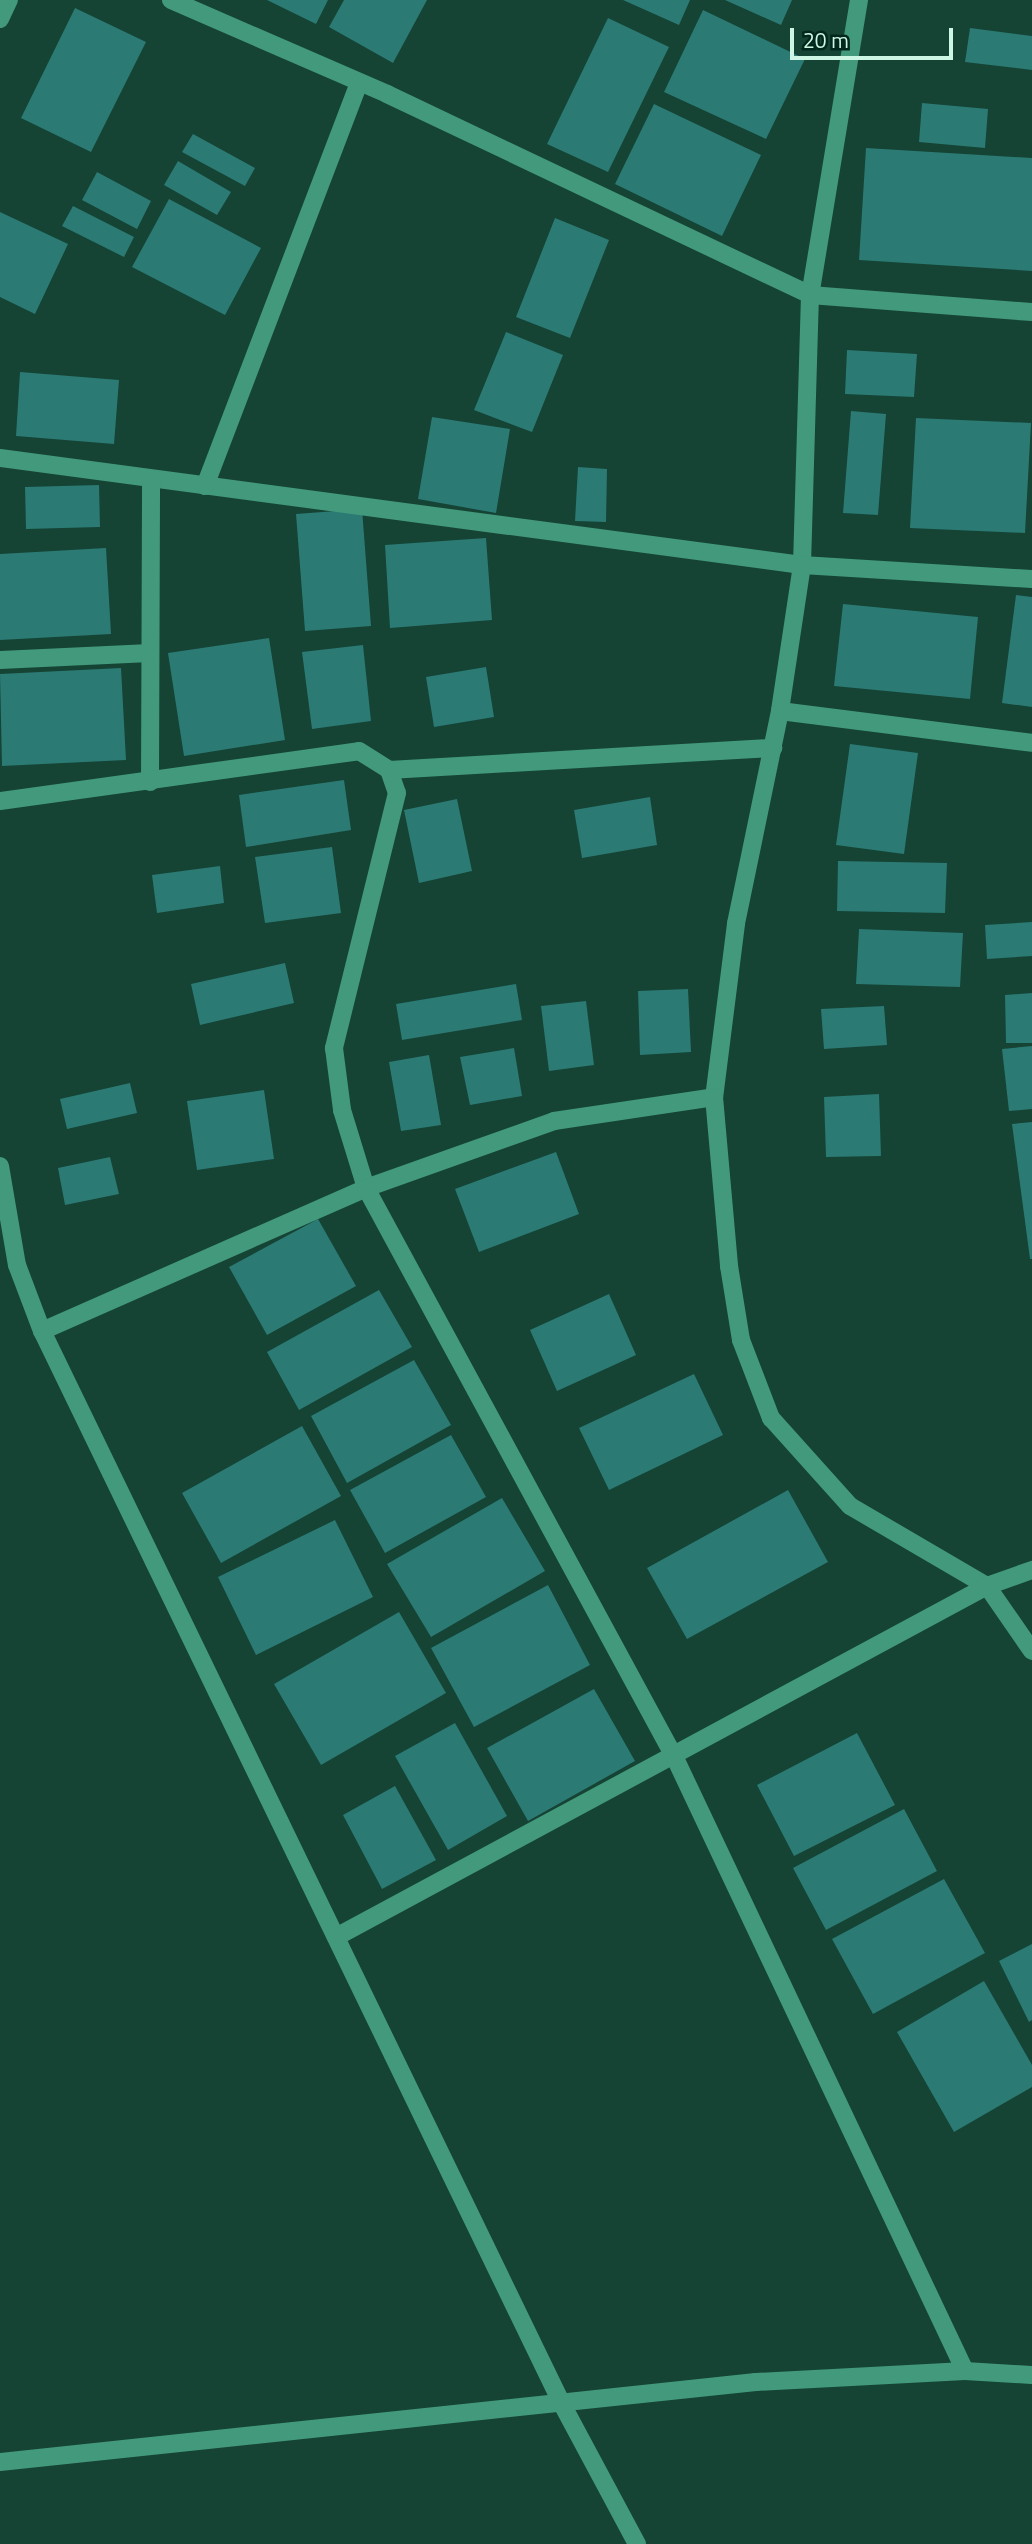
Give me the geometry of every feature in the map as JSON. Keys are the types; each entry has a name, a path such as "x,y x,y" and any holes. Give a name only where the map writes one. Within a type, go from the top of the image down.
{"street":[{"path":"0,19 9,0"},
{"path":"171,0 359,82 810,295 1032,312"},
{"path":"859,0 810,295 802,565 780,711 736,924 713,1097 729,1266 741,1340 771,1418 850,1506 987,1586 1032,1651"},
{"path":"205,486 359,82"},
{"path":"0,458 802,565 1032,579"},
{"path":"150,782 151,479"},
{"path":"0,660 150,653"},
{"path":"780,711 1032,743"},
{"path":"0,801 359,751 389,770 773,748"},
{"path":"389,770 397,793 334,1048 342,1110 366,1188 675,1758 965,2371"},
{"path":"42,1331 366,1188 554,1121 713,1097"},
{"path":"0,1166 17,1265 42,1331 561,2402 637,2544"},
{"path":"336,1937 675,1758 987,1586 1032,1570"},
{"path":"0,2462 757,2382 965,2371 1032,2375"}],"building":[{"path":"267,0 328,0 316,24"},
{"path":"344,0 427,0 393,63 329,27"},
{"path":"623,0 690,0 679,25"},
{"path":"725,0 792,0 781,25"},
{"path":"75,8 146,42 91,152 21,118"},
{"path":"703,10 805,59 766,139 664,92"},
{"path":"608,18 669,47 608,172 547,144"},
{"path":"970,28 1032,36 1032,70 965,62"},
{"path":"922,103 988,109 985,148 919,142"},
{"path":"654,104 761,155 722,236 615,184"},
{"path":"193,134 255,168 245,186 182,152"},
{"path":"866,148 1032,158 1032,271 859,260"},
{"path":"178,161 231,192 217,215 164,185"},
{"path":"97,172 151,201 137,229 82,200"},
{"path":"169,199 261,248 225,315 132,267"},
{"path":"73,206 134,237 124,257 62,226"},
{"path":"0,212 68,244 35,314 0,297"},
{"path":"555,218 609,240 570,338 516,317"},
{"path":"506,332 563,355 532,432 474,410"},
{"path":"847,350 917,354 914,397 845,394"},
{"path":"20,372 119,380 114,444 16,436"},
{"path":"851,411 886,414 878,515 843,513"},
{"path":"432,417 510,429 496,513 418,499"},
{"path":"916,418 1031,423 1025,533 910,528"},
{"path":"578,467 607,469 606,522 575,521"},
{"path":"99,485 100,527 26,529 25,487"},
{"path":"362,509 371,626 305,631 296,514"},
{"path":"486,538 492,620 390,628 385,545"},
{"path":"106,548 111,634 0,640 0,554"},
{"path":"1016,595 1032,597 1032,707 1002,703"},
{"path":"843,604 978,617 970,699 834,686"},
{"path":"269,638 285,740 184,756 168,653"},
{"path":"363,645 371,721 312,729 302,652"},
{"path":"486,667 494,717 434,727 426,677"},
{"path":"121,668 126,760 2,766 0,674"},
{"path":"850,744 918,753 904,854 836,845"},
{"path":"344,780 351,830 246,847 239,795"},
{"path":"650,797 657,845 582,858 574,810"},
{"path":"457,799 472,871 419,883 404,810"},
{"path":"332,847 341,913 265,923 255,857"},
{"path":"838,861 947,863 945,913 837,911"},
{"path":"220,866 224,903 157,913 152,875"},
{"path":"1032,922 1032,956 987,959 985,925"},
{"path":"859,929 963,933 960,987 856,984"},
{"path":"285,963 294,1003 200,1025 191,984"},
{"path":"516,984 522,1020 402,1040 396,1004"},
{"path":"688,989 691,1052 640,1055 638,991"},
{"path":"1032,993 1032,1043 1006,1043 1005,995"},
{"path":"586,1001 594,1065 549,1071 541,1006"},
{"path":"884,1006 887,1045 824,1049 821,1009"},
{"path":"1032,1046 1032,1109 1009,1111 1002,1049"},
{"path":"514,1048 522,1096 470,1105 460,1057"},
{"path":"429,1055 441,1125 401,1131 389,1062"},
{"path":"130,1083 137,1113 67,1129 60,1099"},
{"path":"264,1090 274,1159 197,1170 187,1101"},
{"path":"879,1094 881,1156 826,1157 824,1097"},
{"path":"1032,1122 1032,1259 1030,1259 1012,1124"},
{"path":"556,1152 579,1214 479,1252 455,1189"},
{"path":"110,1157 119,1194 65,1205 58,1168"},
{"path":"318,1219 356,1286 267,1335 229,1267"},
{"path":"379,1290 412,1347 299,1410 267,1352"},
{"path":"609,1294 636,1355 557,1391 530,1330"},
{"path":"414,1360 451,1425 347,1483 311,1416"},
{"path":"694,1374 723,1435 609,1490 579,1428"},
{"path":"302,1426 341,1496 221,1563 182,1493"},
{"path":"451,1435 486,1497 385,1553 350,1490"},
{"path":"788,1490 828,1562 687,1639 647,1568"},
{"path":"502,1498 545,1571 431,1637 387,1564"},
{"path":"335,1520 373,1597 256,1655 218,1577"},
{"path":"548,1585 590,1665 474,1727 431,1648"},
{"path":"399,1612 446,1693 321,1765 274,1684"},
{"path":"594,1689 635,1761 528,1821 487,1748"},
{"path":"455,1723 507,1816 448,1850 395,1756"},
{"path":"857,1733 895,1805 794,1856 757,1785"},
{"path":"395,1786 436,1860 382,1889 343,1815"},
{"path":"904,1809 937,1871 826,1930 793,1868"},
{"path":"944,1879 985,1953 873,2014 832,1939"},
{"path":"1032,1944 1032,2020 1029,2022 999,1961"},
{"path":"984,1981 1032,2065 1032,2087 954,2132 897,2032"}]}
